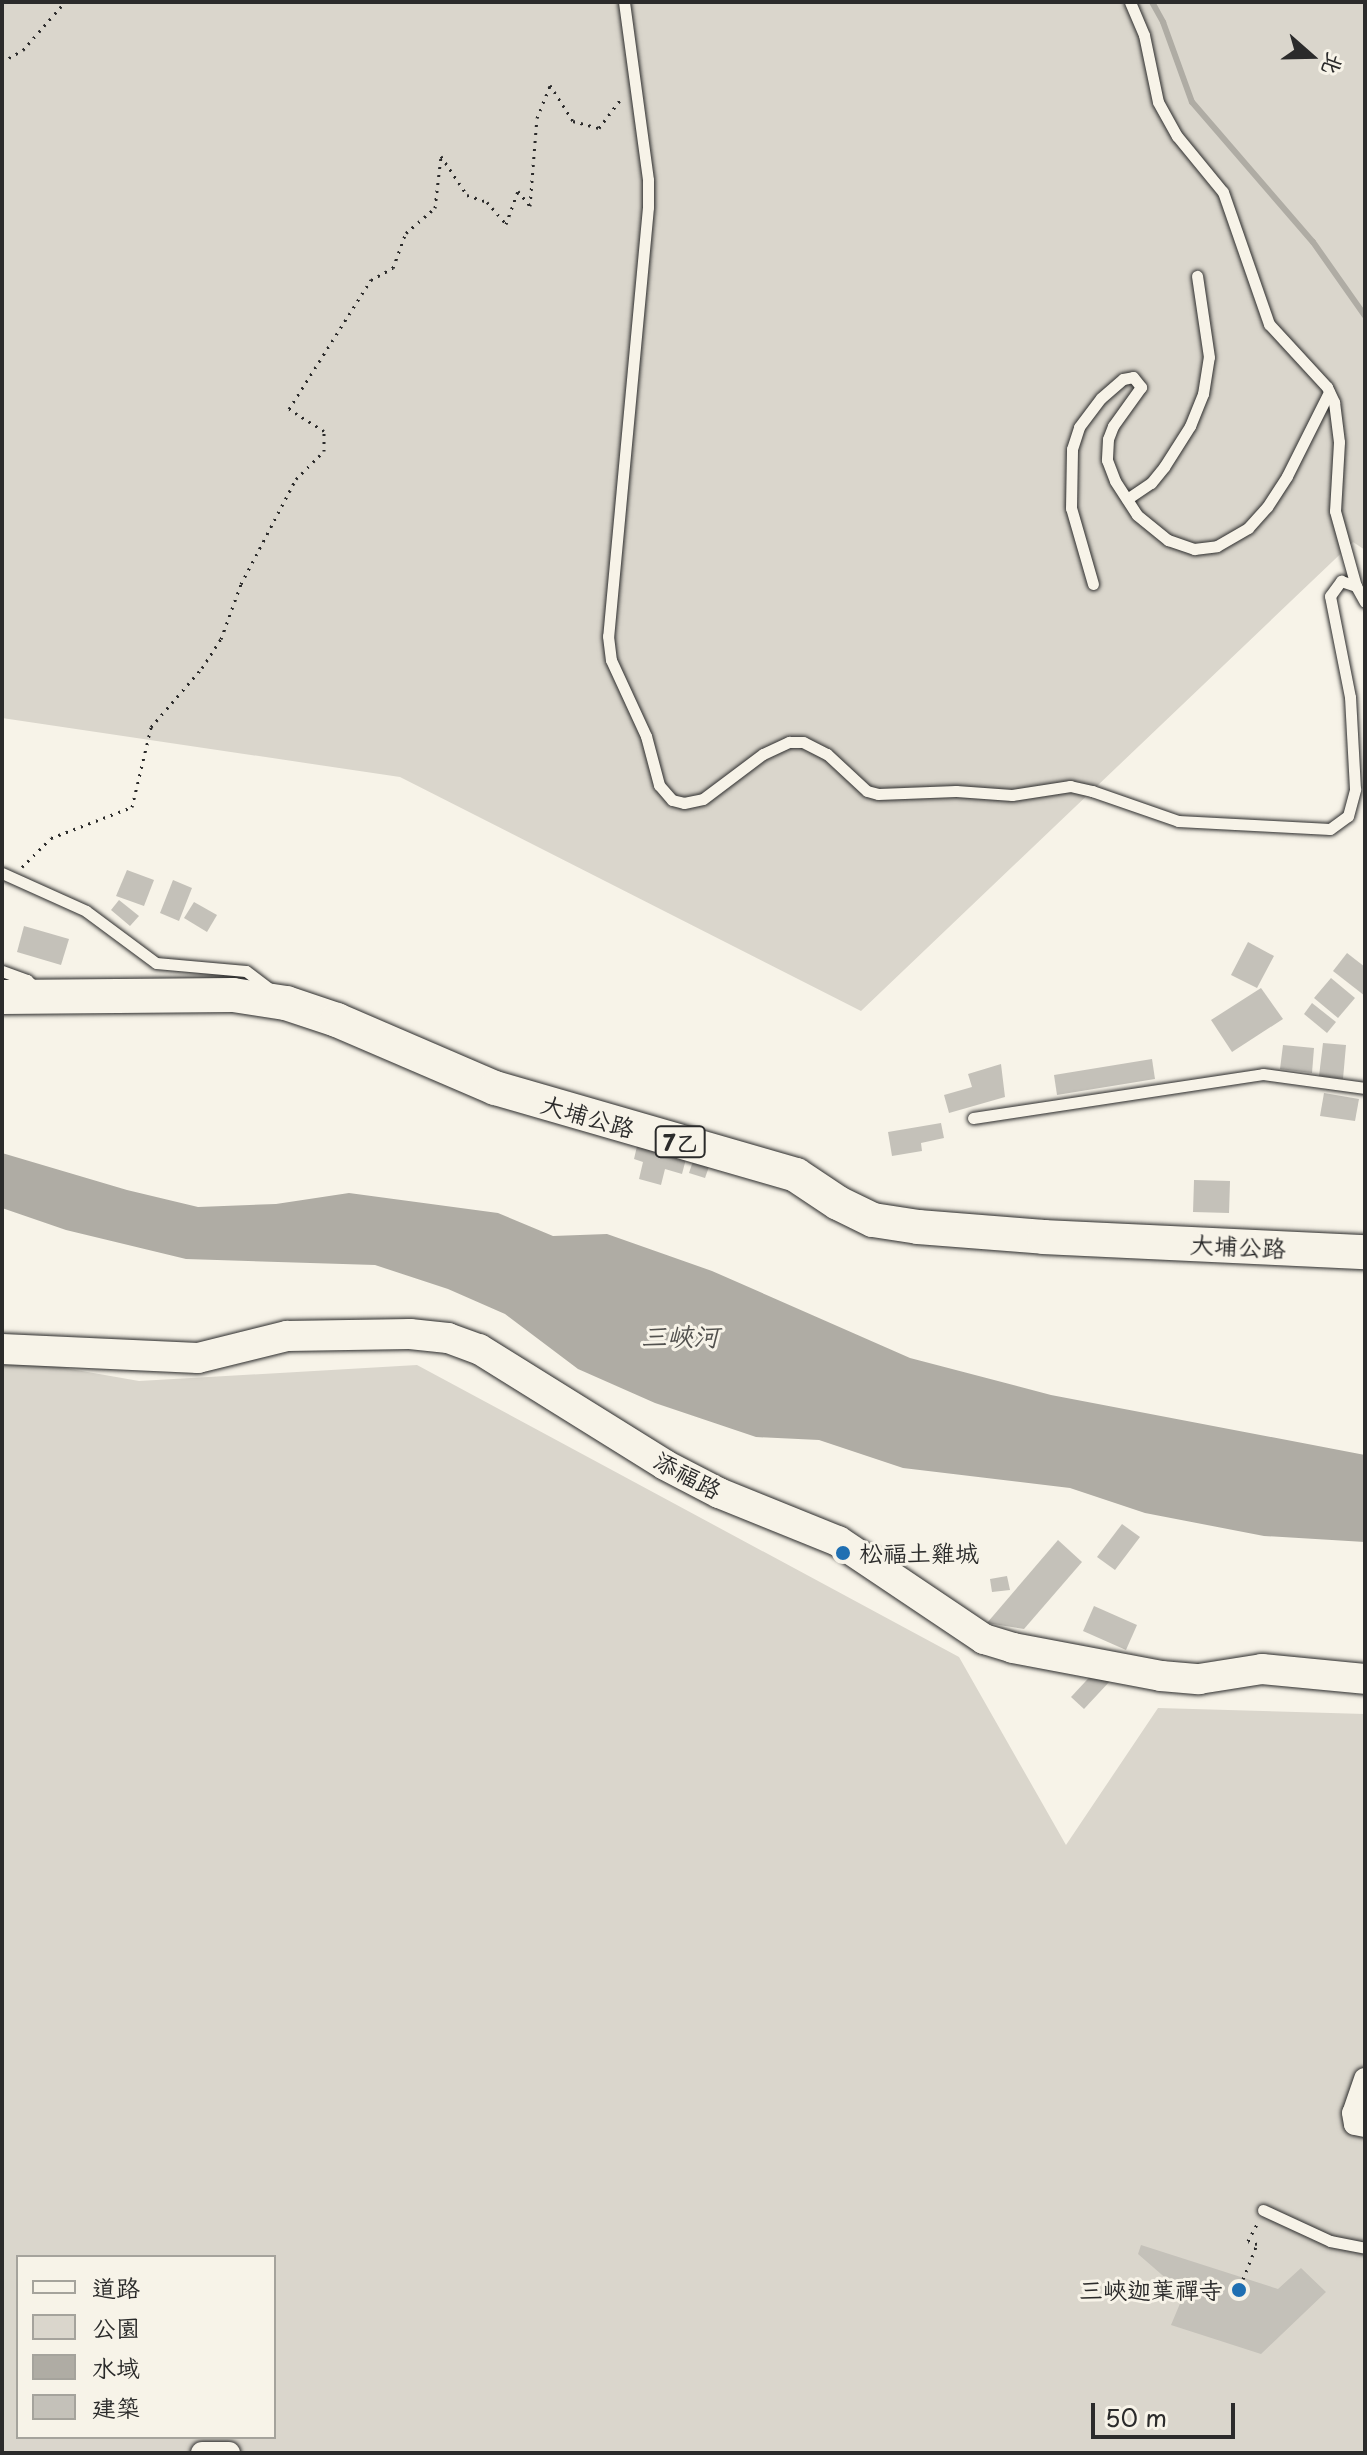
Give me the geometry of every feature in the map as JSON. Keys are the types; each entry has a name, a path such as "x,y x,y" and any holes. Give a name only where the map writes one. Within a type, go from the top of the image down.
{"main road":[{"name":"大埔公路","path":"2,997 233,995 286,1003 337,1020 495,1088 796,1175 838,1203 873,1220 918,1227 1044,1237 1365,1252"}],"street":[{"name":"添福路","path":"2,1349 198,1358 287,1336 410,1334 448,1338 479,1349 665,1465 719,1493 838,1541 984,1639 1013,1648 1161,1676 1199,1679 1262,1669 1365,1679"},
{"path":"1365,2079 1353,2113 1355,2124 1365,2126"},
{"path":"202,2453 229,2453"}],"lane":[{"path":"624,2 648,180 648,207 608,636 611,660 646,736 659,785 672,800 684,803 703,799 763,754 789,742 803,742 815,745 860,786 878,794 956,791 1012,795 1070,786 1178,821 1330,829 1348,816 1355,789 1350,697 1330,596 1341,581 1356,586"},
{"path":"1130,2 1144,35 1158,102 1177,136 1223,192 1269,324 1329,392 1339,442 1335,511 1356,586 1365,602"},
{"path":"1127,499 1151,483 1164,467 1190,426 1203,394 1209,357 1197,276"},
{"path":"1093,584 1071,508 1072,449 1079,427 1101,398 1123,379 1133,377 1141,387 1113,426 1107,460 1137,515 1168,540 1194,549 1217,546 1248,528 1267,507 1287,476 1329,392"},
{"path":"8,874 86,911 146,959 168,965 246,971 286,1003"},
{"path":"2,971 27,980 46,996"},
{"path":"973,1118 1263,1074 1365,1088"},
{"path":"1263,2210 1330,2241 1365,2248"}],"path":[{"path":"2,62 23,50 65,2"},
{"path":"8,874 51,838 132,807 151,727 202,668 221,639 241,584 296,479 324,451 324,431 289,409 371,280 393,268 406,233 435,208 441,156 467,195 487,202 506,224 518,191 530,206 537,118 550,85 573,121 599,128 616,101 637,90"},
{"path":"1243,2279 1257,2244 1248,2241 1263,2210"}],"green space":[{"path":"2,2 1365,2 1365,550 1353,542 861,1011 400,777 2,718"},
{"path":"2,1357 139,1381 417,1365 959,1657 1066,1845 1158,1708 1365,1714 1365,2453 2,2453"}],"water":[{"name":"三峽河","path":"2,1153 127,1190 198,1207 276,1204 349,1193 498,1213 553,1236 607,1234 712,1271 910,1358 1051,1395 1365,1455 1365,1542 1264,1536 1145,1513 1070,1488 903,1468 819,1440 756,1437 655,1403 578,1369 505,1314 448,1289 375,1265 186,1259 66,1230 2,1208"}],"building":[{"path":"127,870 154,880 144,906 116,896"},
{"path":"173,880 192,888 179,921 160,913"},
{"path":"119,900 139,916 130,926 111,910"},
{"path":"194,902 217,915 207,932 184,918"},
{"path":"24,926 69,939 61,965 17,952"},
{"path":"1248,942 1274,956 1257,988 1231,975"},
{"path":"1347,953 1365,967 1365,996 1333,971"},
{"path":"1331,978 1355,998 1338,1018 1314,998"},
{"path":"1261,988 1283,1019 1232,1052 1211,1020"},
{"path":"1312,1003 1336,1022 1327,1033 1304,1014"},
{"path":"1323,1043 1346,1045 1343,1079 1319,1076"},
{"path":"1283,1045 1314,1048 1312,1073 1280,1069"},
{"path":"1152,1059 1155,1079 1057,1095 1054,1075"},
{"path":"1001,1064 1005,1097 949,1113 944,1095 972,1087 968,1074"},
{"path":"1324,1093 1359,1099 1355,1121 1320,1116"},
{"path":"941,1123 944,1138 921,1143 922,1151 892,1156 888,1132"},
{"path":"638,1142 687,1155 682,1174 665,1169 661,1185 639,1179 643,1162 634,1159"},
{"path":"695,1155 711,1161 705,1178 689,1173"},
{"path":"1194,1180 1230,1181 1229,1213 1193,1212"},
{"path":"1122,1524 1140,1537 1115,1570 1097,1557"},
{"path":"1058,1540 1082,1562 1024,1629 987,1623"},
{"path":"1007,1576 1010,1590 992,1592 990,1579"},
{"path":"1094,1606 1137,1625 1126,1650 1083,1631"},
{"path":"1098,1668 1111,1680 1084,1709 1071,1697"},
{"path":"1141,2245 1278,2289 1301,2268 1326,2292 1261,2354 1171,2325 1184,2294 1138,2254"}],"waterway":[{"path":"1152,2 1163,22 1192,102 1313,242 1365,316"}],"place":[{"name":"松福土雞城","path":"843,1553"},
{"name":"三峽迦葉禪寺","path":"1239,2290"}]}
